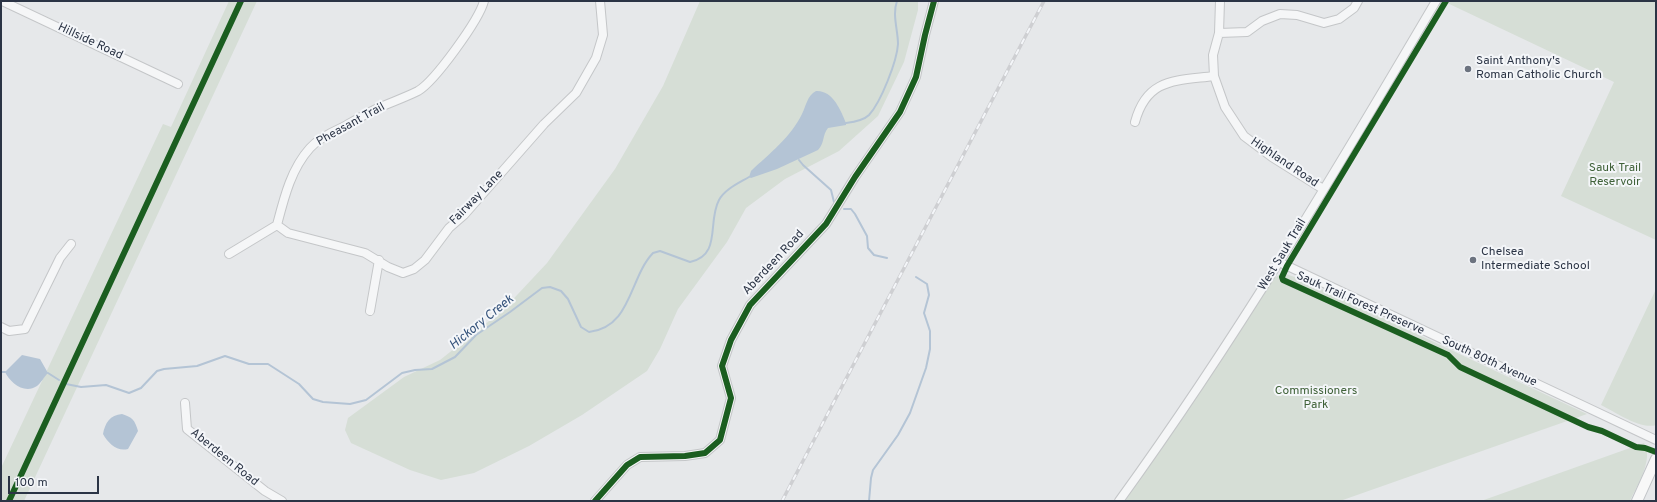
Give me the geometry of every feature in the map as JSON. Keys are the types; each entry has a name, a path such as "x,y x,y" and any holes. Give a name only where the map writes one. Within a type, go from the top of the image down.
{"main road":[{"path":"1637,501 1656,459"}],"street":[{"name":"Hillside Road","path":"2,1 178,84"},
{"name":"Pheasant Trail","path":"277,225 285,191 297,167 310,147 326,136 374,110 419,90 440,68 460,43 482,8 484,1"},
{"name":"Fairway Lane","path":"277,225 288,233 365,253 379,260 388,267 403,273 414,269 425,260 449,228 464,215 544,124 576,93 596,58 603,34 600,1"},
{"name":"Aberdeen Road","path":"595,501 627,465 640,457 685,456 705,453 720,440 731,398 722,366 731,340 750,305 826,224 855,177 900,112 916,77 924,35 934,1"},
{"name":"Highland Road","path":"1220,1 1219,34 1213,55 1214,76 1224,107 1244,136 1272,158 1323,189"},
{"path":"1219,34 1247,32 1262,21 1280,14 1297,15 1324,22 1340,19 1354,8 1358,1"},
{"name":"West Sauk Trail","path":"1119,501 1150,459 1251,307 1436,1"},
{"path":"1135,122 1139,108 1153,90 1172,81 1214,76"},
{"path":"229,254 277,225"},
{"path":"1,327 9,331 25,329 60,258 72,244"},
{"path":"370,311 379,260"},
{"name":"South 80th Avenue","path":"1279,262 1656,440"},
{"name":"Aberdeen Road","path":"185,403 187,429 265,491 282,501"}],"green space":[{"path":"229,1 257,1 24,501 1,501 1,468 163,124 171,127"},
{"path":"700,1 918,1 918,10 904,62 878,116 839,151 785,179 746,208 727,242 678,309 660,349 647,371 582,415 529,446 474,473 441,480 410,470 351,443 345,430 348,418 404,377 440,360 503,310 547,263 615,169 663,86"},
{"name":"Sauk Trail Reservoir","path":"1443,1 1656,1 1656,240 1561,196 1614,82"},
{"name":"Commissioners Park","path":"1281,274 1286,274 1300,279 1587,414 1340,501 1124,501 1274,278"},
{"path":"1656,289 1656,425 1650,426 1628,420 1601,405"},
{"path":"1644,443 1647,450 1646,465 1630,501 1481,501"}],"water":[{"path":"816,91 827,94 836,102 846,125 828,128 822,145 818,150 777,169 751,178 749,177 751,171 786,138 802,114 809,98"},
{"path":"22,355 40,359 48,373 37,386 32,388 27,389 18,386 10,380 5,372"},
{"path":"122,414 133,420 138,431 128,449 124,450 113,446 107,441 103,434 105,426 109,420 114,416"}],"waterway":[{"name":"Hickory Creek","path":"846,123 867,117 874,109 888,81 895,60 898,44 895,17 897,1"},
{"path":"799,160 831,190 834,202"},
{"name":"Hickory Creek","path":"66,384 81,387 106,385 129,393 141,388 157,371 197,366 225,356 249,364 268,364 299,384 313,399 323,402 350,404 366,400 402,373 415,370 432,369 455,357 476,335 542,288 550,287 561,291 568,299 581,327 589,332 603,328 614,321 622,311 645,263 653,253 660,251 690,262 700,258 706,252 710,245 714,218 719,200 728,189 749,177"},
{"path":"844,209 851,209 855,214 867,236 868,248 874,255 887,258"},
{"path":"869,501 873,470 898,435 910,413 926,368 930,349 930,331 924,313 929,295 927,284 916,277"},
{"name":"Hickory Creek","path":"48,373 59,380"}],"railway":[{"path":"782,501 1044,1"}],"cycle path":[{"path":"9,501 241,1"},
{"path":"595,501 627,465 640,457 685,456 705,453 720,440 731,398 722,366 731,340 750,305 826,224 855,177 900,112 916,77 934,1"},
{"name":"Sauk Trail Forest Preserve","path":"1446,1 1287,266 1282,277 1283,280 1448,355 1460,367 1588,427 1602,431 1636,447 1645,448 1656,452"}],"place":[{"name":"Saint Anthony's Roman Catholic Church","path":"1468,69"},
{"name":"Chelsea Intermediate School","path":"1473,260"}]}
